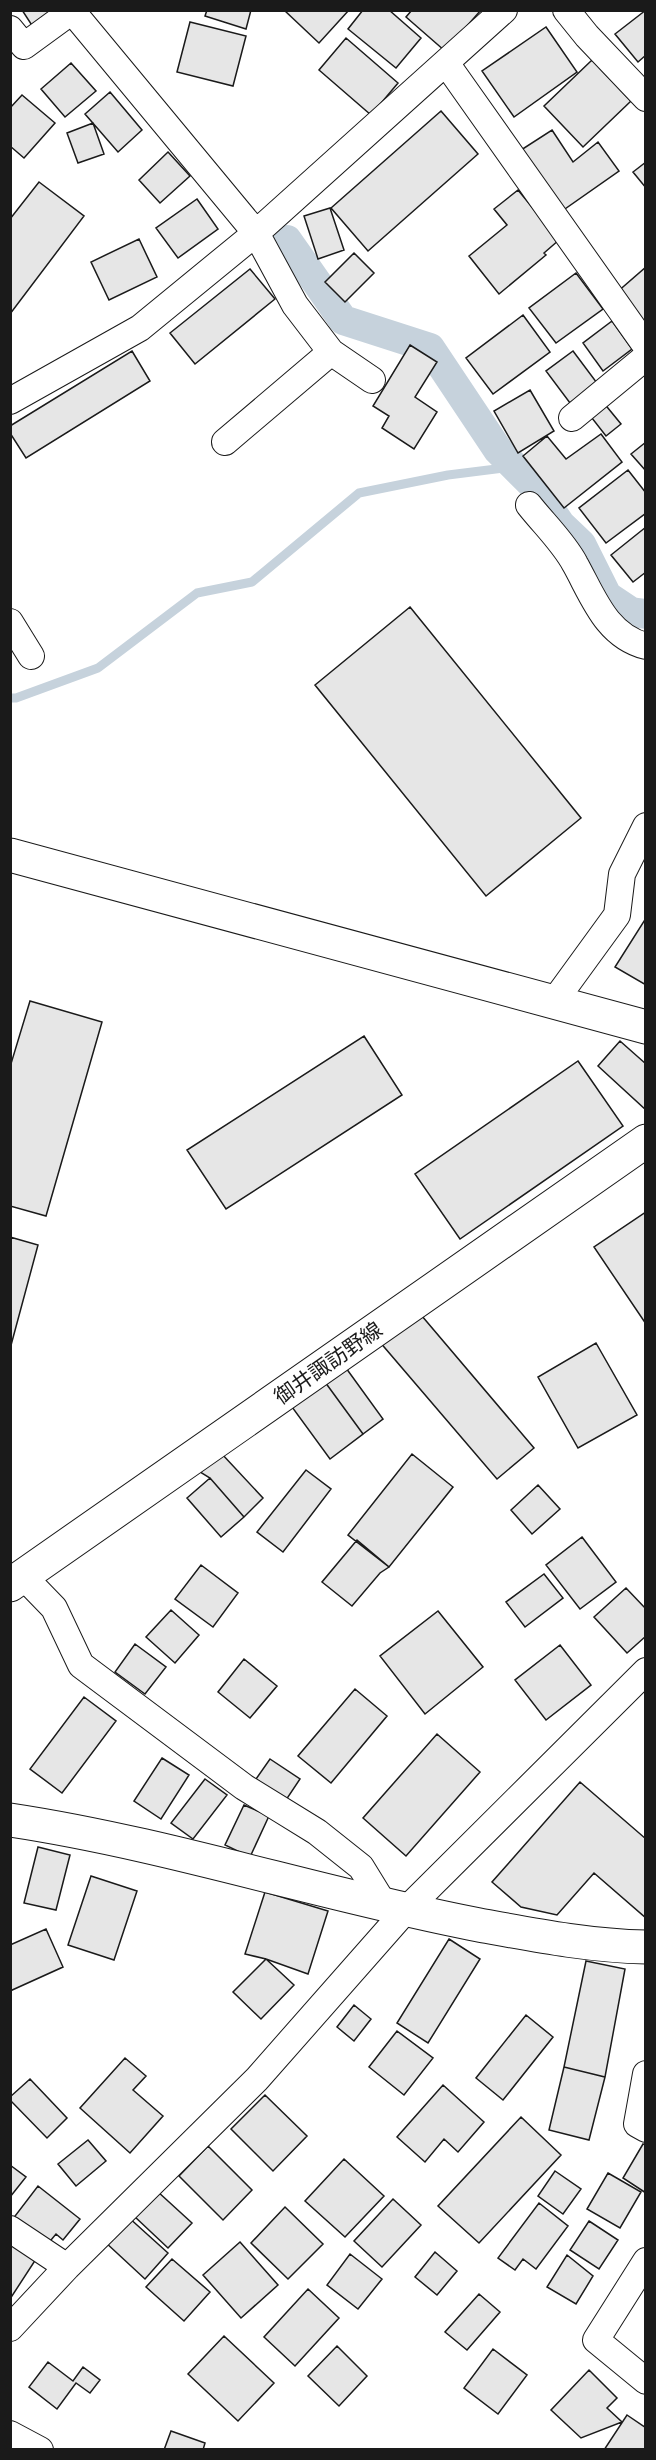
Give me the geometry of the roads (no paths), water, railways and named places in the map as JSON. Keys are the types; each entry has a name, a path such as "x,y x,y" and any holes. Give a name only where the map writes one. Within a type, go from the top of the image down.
{"street":[{"path":"10,401 140,328 256,233 504,10"},
{"path":"566,10 645,98"},
{"path":"10,29 24,46 72,11 256,233 295,305 331,352 372,380"},
{"path":"446,63 645,346"},
{"path":"225,442 331,352"},
{"path":"572,418 645,357"},
{"path":"530,505 575,563 590,597 609,623 633,643 645,646"},
{"path":"10,622 32,656"},
{"path":"553,1004 617,915 622,874 645,826"},
{"path":"10,855 553,1004 645,1027"},
{"name":"御井諏訪野線","path":"17,1581 645,1141"},
{"path":"17,1581 54,1608 81,1665 244,1787 317,1832 361,1867 395,1908"},
{"path":"10,2328 67,2267 257,2079 395,1908 645,1671"},
{"path":"10,1820 82,1831 395,1908 543,1937 617,1947 645,1947"},
{"path":"645,2074 637,2124 645,2129"},
{"path":"10,2229 67,2267"},
{"path":"645,2261 596,2340 645,2381"},
{"path":"10,2434 40,2450"}],"waterway":[{"path":"287,240 343,320 430,348 498,450 535,487 560,524 581,544 607,596 631,612 646,614"},
{"path":"10,698 16,698 98,668 197,593 252,582 359,493 448,475 512,467"}]}
